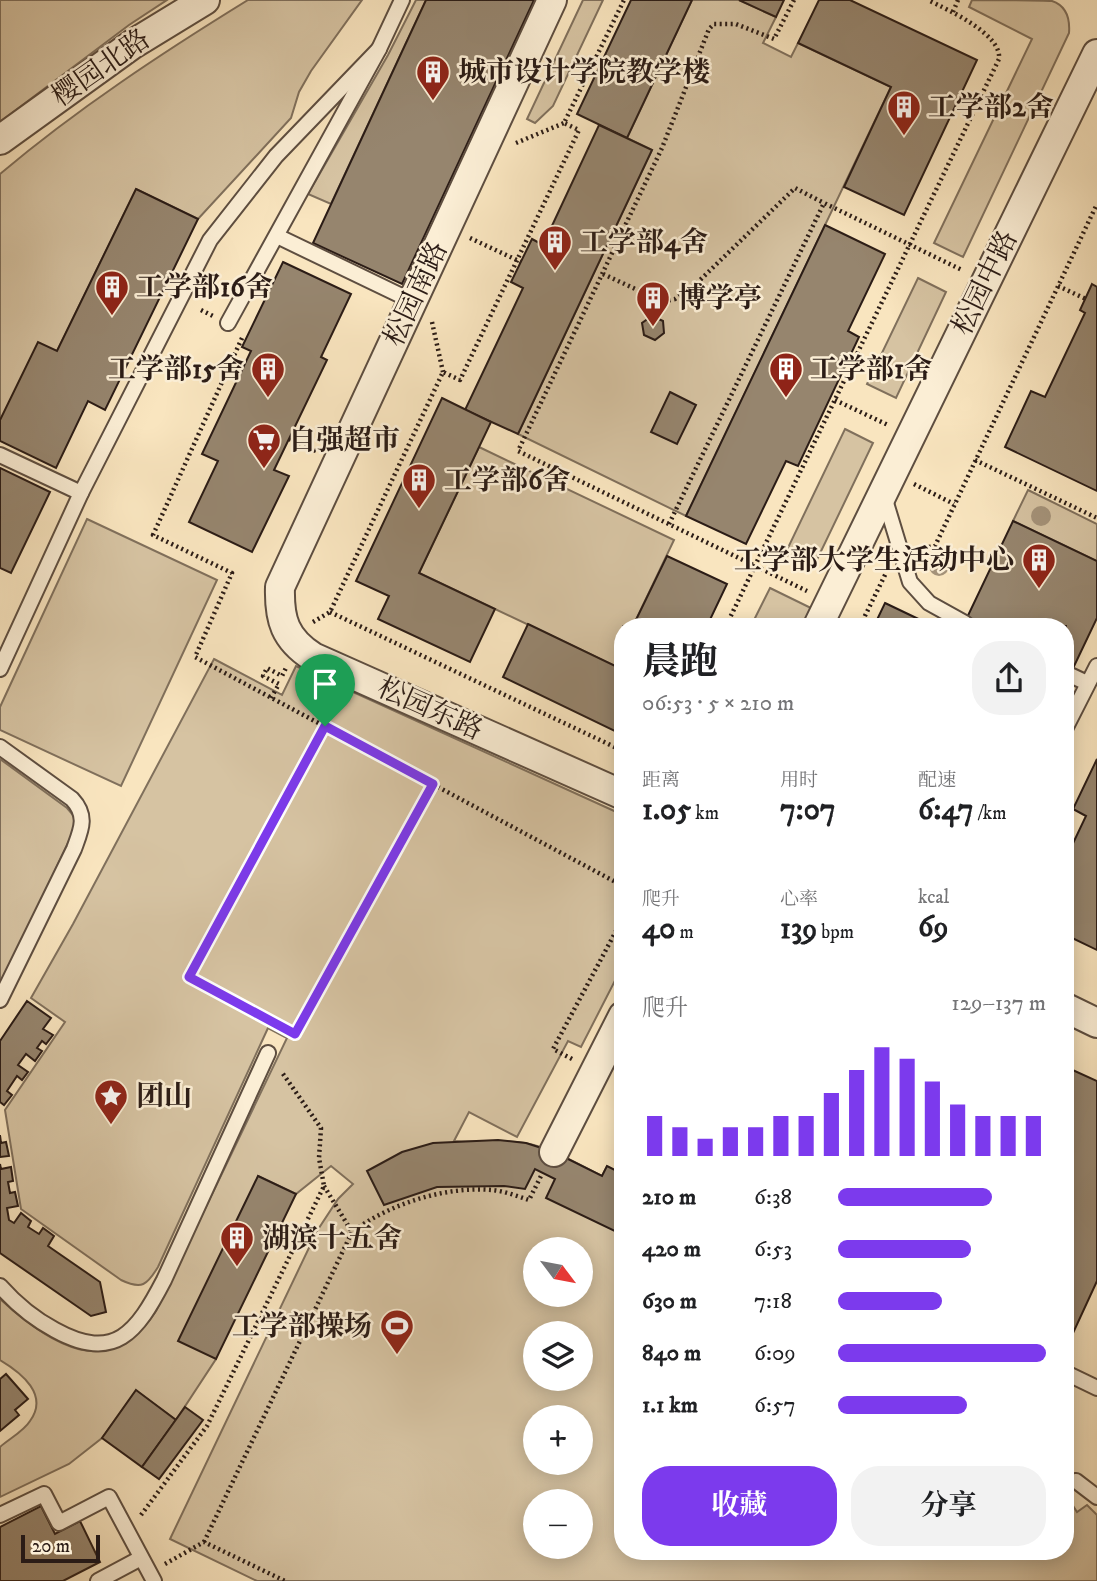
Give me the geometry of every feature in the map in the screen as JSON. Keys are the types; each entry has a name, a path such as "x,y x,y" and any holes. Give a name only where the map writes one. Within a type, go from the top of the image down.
{"street":[{"name":"樱园北路","path":"0,141 133,44 205,0"},
{"name":"松园南路","path":"280,587 552,0"},
{"name":"松园中路","path":"824,614 1097,54"},
{"name":"松园东路","path":"280,587 281,607 289,637 313,657 614,791"},
{"path":"1074,1012 1097,1023"},
{"path":"548,1163 614,1034"}],"lane":[{"path":"228,323 379,49 402,0"},
{"path":"0,669 81,493 210,240 275,156 379,49"},
{"path":"276,236 412,301"},
{"path":"0,455 81,493"},
{"path":"883,492 911,582 929,603 956,618"},
{"path":"1074,710 1097,666"},
{"path":"1074,677 1087,683"},
{"path":"0,747 72,799 83,817 74,849 0,1000"},
{"path":"0,1286 5,1302 82,1343 93,1345 112,1341 135,1326 144,1316 164,1280 268,1053"},
{"path":"1074,1377 1097,1388"},
{"path":"1076,1481 1097,1497"},
{"path":"0,1515 44,1494 59,1523 109,1497 151,1577"},
{"path":"98,1581 141,1558"}],"path":[{"path":"479,158 564,123 624,0"},
{"path":"794,0 774,39 736,24 714,24 709,29 662,148 518,451 756,566 824,614"},
{"path":"730,618 999,59 1000,52 994,41 953,12 928,0"},
{"path":"953,12 958,0"},
{"path":"564,123 579,130 519,261 460,380 443,372 330,612 614,747"},
{"path":"603,274 662,301 675,299 697,283 795,188 986,282"},
{"path":"669,524 824,203"},
{"path":"864,618 895,556 935,546 1097,204"},
{"path":"484,245 519,261"},
{"path":"1058,286 1086,299"},
{"path":"234,356 153,535 232,573 195,657 614,881"},
{"path":"835,400 911,436"},
{"path":"975,460 1097,518"},
{"path":"923,488 954,504"},
{"path":"271,698 279,684 263,676 267,668 282,676 287,667 279,663"},
{"path":"325,726 189,977 287,1030 295,1034 433,784"},
{"path":"553,1049 614,935"},
{"path":"268,1053 321,1128 319,1158 324,1186 352,1232"},
{"path":"151,1577 204,1542 352,1232 383,1213 435,1195 491,1190 529,1200 548,1163"},
{"path":"128,1533 207,1426 324,1186"},
{"path":"204,1542 285,1581"}],"shaded area":[{"path":"0,0 167,0 129,25 0,122"},
{"path":"248,0 362,0 311,71 299,92 291,118 198,219 136,189 57,351 0,420 0,174 121,82"},
{"path":"416,0 426,0 331,204 308,194 388,55"},
{"path":"583,0 603,0 553,106 535,123 527,119"},
{"path":"692,0 739,0 776,17 763,43 791,57 798,43 891,87 686,516 518,434 652,150 627,138"},
{"path":"972,0 1052,1 1064,10 1068,18 1069,33 963,257 934,243 1032,39 969,7"},
{"path":"918,278 946,292 896,398 867,384"},
{"path":"845,429 873,443 813,568 785,554"},
{"path":"479,447 674,540 637,618 614,618 614,666 419,573"},
{"path":"1028,490 1097,524 1097,561 1013,521"},
{"path":"87,519 217,580 121,786 0,730 0,707"},
{"path":"770,588 815,610 810,618 755,618"},
{"path":"214,659 282,695 296,666 614,811 614,983 581,1047 568,1041 517,1137 469,1112 454,1141 525,1143 555,1152 602,1176 607,1166 614,1170 614,1560 1074,1560 1074,1507 1077,1512 1087,1505 1097,1515 1097,1581 257,1581 170,1539 317,1231 338,1199 353,1184 331,1166 296,1194 258,1176 216,1359 176,1420 136,1391 102,1438 69,1464 0,1497 0,1447 27,1425 35,1411 36,1402 35,1394 24,1378 0,1360 0,1299 39,1330 59,1342 79,1349 99,1351 119,1346 138,1333 156,1311 287,1038 268,1028 158,1267 147,1282 134,1285 121,1280 21,1209 5,1110 65,1022 31,998"},
{"path":"0,759 67,808 73,815 76,826 0,987"}],"building":[{"name":"城市设计学院教学楼","path":"426,0 534,0 402,284 313,243"},
{"path":"631,0 692,0 627,138 577,114"},
{"path":"739,0 784,0 776,17"},
{"name":"工学部2舍","path":"819,0 850,0 977,60 904,215 844,187 891,87 798,43"},
{"name":"工学部4舍","path":"599,125 652,150 518,434 465,410 523,288 511,282 532,239 543,245"},
{"name":"工学部16舍","path":"136,189 198,219 105,410 88,401 56,468 0,441 0,420 38,342 57,351"},
{"name":"工学部1舍","path":"825,225 885,254 848,331 859,337 798,466 786,461 746,544 686,516"},
{"name":"工学部15舍","path":"283,262 351,294 321,357 327,360 274,470 289,476 252,552 189,522 218,461 202,454 251,351 242,347"},
{"path":"1092,284 1097,287 1097,491 1005,447 1031,391 1045,397 1085,313 1080,310"},
{"name":"博学亭","path":"652,316 663,321 664,333 655,340 644,335 642,323"},
{"path":"670,392 696,405 677,444 651,432"},
{"name":"工学部6舍","path":"442,398 491,422 419,573 495,609 470,662 378,619 389,596 356,581"},
{"path":"0,468 50,492 11,573 0,568"},
{"name":"工学部大学生活动中心","path":"1013,521 1097,561 1097,618 1074,666 1074,618 967,618"},
{"path":"667,556 727,584 711,618 637,618"},
{"path":"885,603 916,618 878,618"},
{"path":"528,624 614,666 614,731 503,677"},
{"path":"1097,759 1097,950 1074,939 1074,841 1086,816 1074,807"},
{"path":"27,1001 51,1018 43,1029 53,1035 46,1044 42,1041 37,1048 42,1051 35,1061 26,1054 18,1065 28,1072 22,1080 17,1076 7,1091 12,1095 4,1105 0,1102 0,1041"},
{"path":"1074,1071 1097,1081 1097,1281 1074,1331"},
{"path":"0,1135 1,1143 6,1142 9,1156 0,1157"},
{"path":"498,1140 526,1143 554,1152 602,1176 607,1166 614,1170 614,1231 546,1198 555,1179 535,1169 525,1189 504,1186 437,1187 384,1205 367,1171 402,1152 433,1143"},
{"path":"0,1164 1,1169 11,1167 13,1181 8,1182 10,1193 15,1192 18,1206 7,1208 9,1220 14,1223 21,1213 31,1221 28,1227 39,1234 43,1228 54,1236 48,1246 100,1282 106,1312 91,1316 0,1253"},
{"name":"湖滨十五舍","path":"258,1176 296,1194 216,1359 178,1341"},
{"path":"6,1374 28,1399 15,1410 19,1415 0,1431 0,1379"},
{"path":"136,1390 176,1420 142,1467 102,1438"},
{"path":"185,1407 203,1420 159,1479 142,1467"},
{"path":"41,1506 55,1534 80,1521 100,1562 63,1581 0,1581 0,1527"}],"place":[{"name":"城市设计学院教学楼","path":"433,102"},
{"name":"工学部2舍","path":"904,137"},
{"name":"工学部4舍","path":"555,272"},
{"name":"工学部16舍","path":"112,317"},
{"name":"博学亭","path":"653,328"},
{"name":"工学部15舍","path":"268,399"},
{"name":"工学部1舍","path":"786,399"},
{"name":"自强超市","path":"264,470"},
{"name":"工学部6舍","path":"419,510"},
{"name":"工学部大学生活动中心","path":"1039,590"},
{"name":"团山","path":"111,1126"},
{"name":"湖滨十五舍","path":"237,1268"},
{"name":"工学部操场","path":"397,1356"}],"route":[{"path":"325,726 433,784 295,1034 189,977 325,726"}]}
